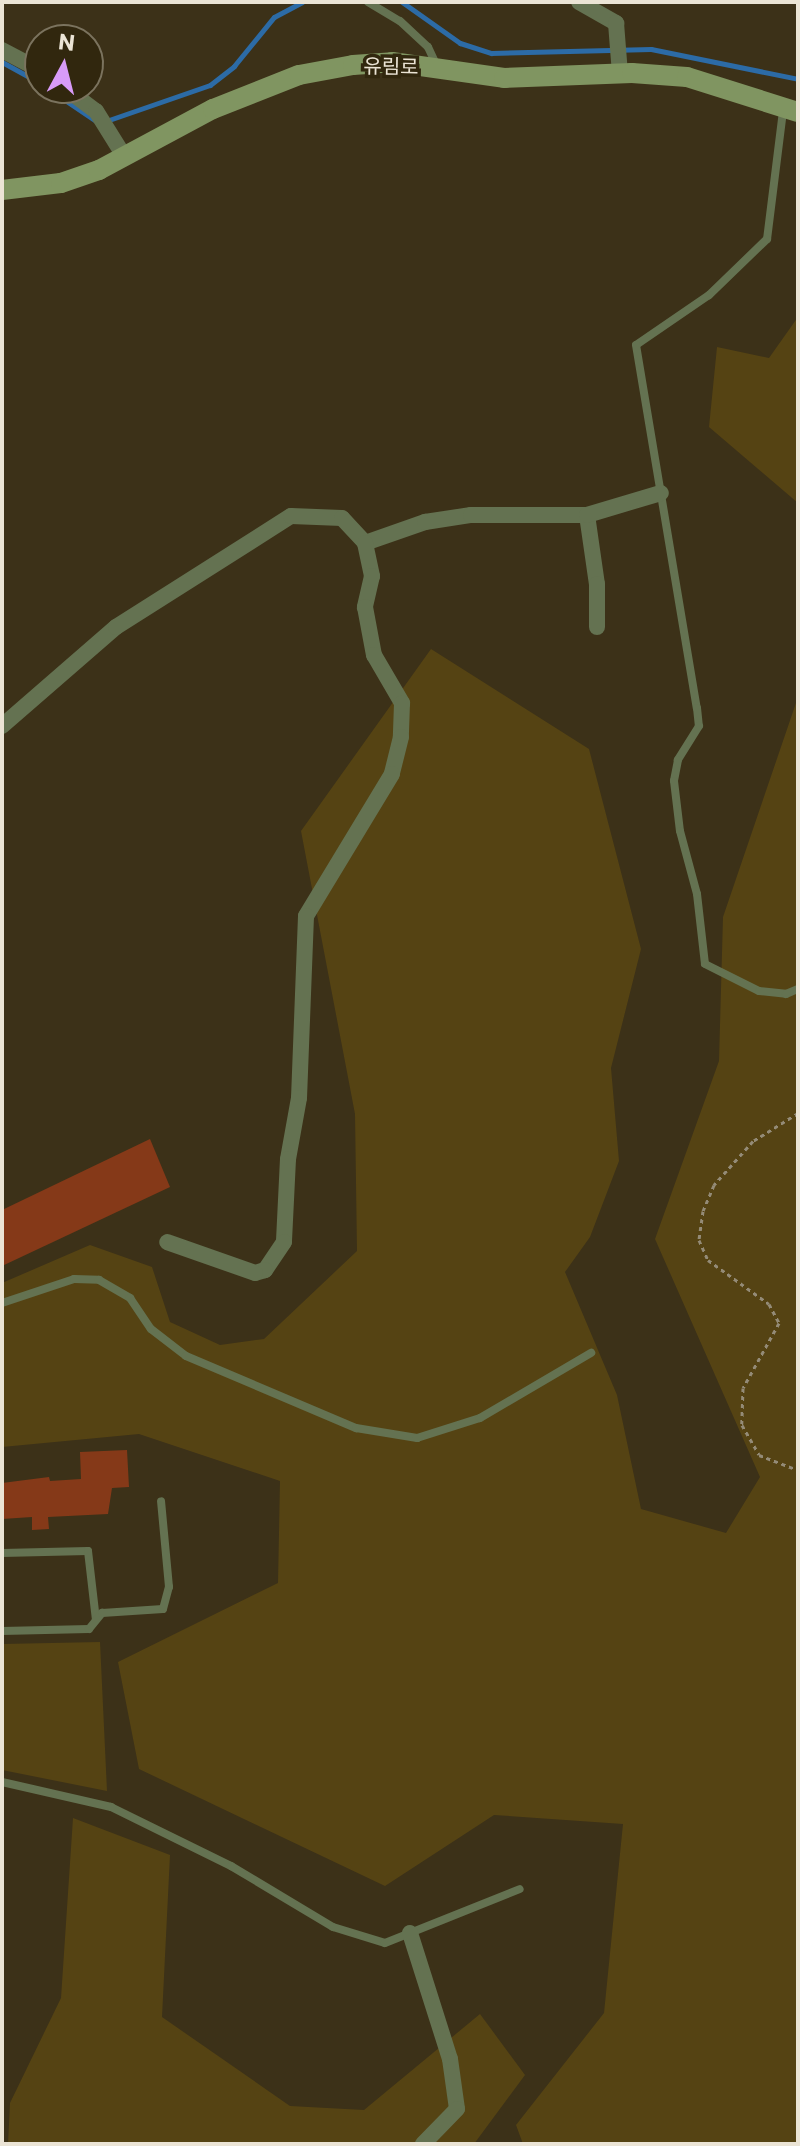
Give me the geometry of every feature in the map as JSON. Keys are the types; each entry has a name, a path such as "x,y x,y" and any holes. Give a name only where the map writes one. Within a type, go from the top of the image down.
{"street":[{"path":"579,2 616,23 620,67"},
{"path":"2,50 24,62"},
{"name":"유림로","path":"2,190 61,183 120,148 299,75 392,62 504,78 620,67 687,77 791,111"},
{"path":"87,104 96,111 120,148"},
{"path":"365,543 425,522 471,515 587,515 661,493"},
{"path":"587,515 597,584 597,627"},
{"path":"2,726 127,619 291,516 342,518 365,543 372,576 365,607 374,655 402,703 401,737 392,774 306,916 299,1098 288,1159 284,1242 265,1270 255,1273 167,1242"},
{"path":"410,1933 450,2059 457,2109 423,2144"}],"lane":[{"path":"369,3 400,21 428,47 438,68"},
{"path":"791,111 767,239 709,295 636,345 697,708 699,726 678,760 674,781 680,831 697,894 705,964 759,991 786,994 798,989"},
{"path":"2,1303 74,1279 99,1280 130,1298 151,1329 186,1356 356,1428 417,1438 480,1418 591,1353"},
{"path":"2,1631 89,1629 102,1613 163,1609 169,1587 161,1501"},
{"path":"2,1553 88,1551 96,1620"},
{"path":"2,1782 111,1807 231,1866 333,1927 385,1943 520,1889"}],"path":[{"path":"798,1113 753,1141 714,1185 703,1211 699,1240 708,1260 769,1304 779,1323 743,1388 742,1425 759,1455 798,1470"}],"shaded area":[{"path":"798,317 798,503 709,427 717,347 769,358"},
{"path":"431,649 589,749 641,949 611,1068 619,1161 590,1237 565,1272 617,1395 641,1509 726,1533 760,1477 655,1239 719,1061 723,917 798,697 798,2144 523,2144 516,2125 604,2013 623,1824 494,1815 385,1886 139,1769 118,1662 278,1583 280,1481 139,1434 2,1447 2,1283 90,1245 152,1267 170,1322 220,1345 264,1339 357,1251 355,1114 301,831"},
{"path":"100,1642 107,1791 2,1770 2,1644"},
{"path":"73,1818 170,1855 162,2017 290,2106 364,2110 480,2014 525,2075 474,2144 8,2144 10,2103 61,1998"}],"building":[{"path":"150,1139 170,1187 2,1266 2,1210"},
{"path":"127,1450 129,1487 112,1488 108,1514 48,1517 49,1529 32,1530 32,1517 2,1519 2,1483 49,1477 50,1481 81,1479 80,1452"}],"waterway":[{"path":"106,121 210,85 234,66 274,17 302,2"},
{"path":"402,2 460,43 491,53 651,49 798,79"},
{"path":"2,62 24,74"},
{"path":"71,104 96,121"}]}
